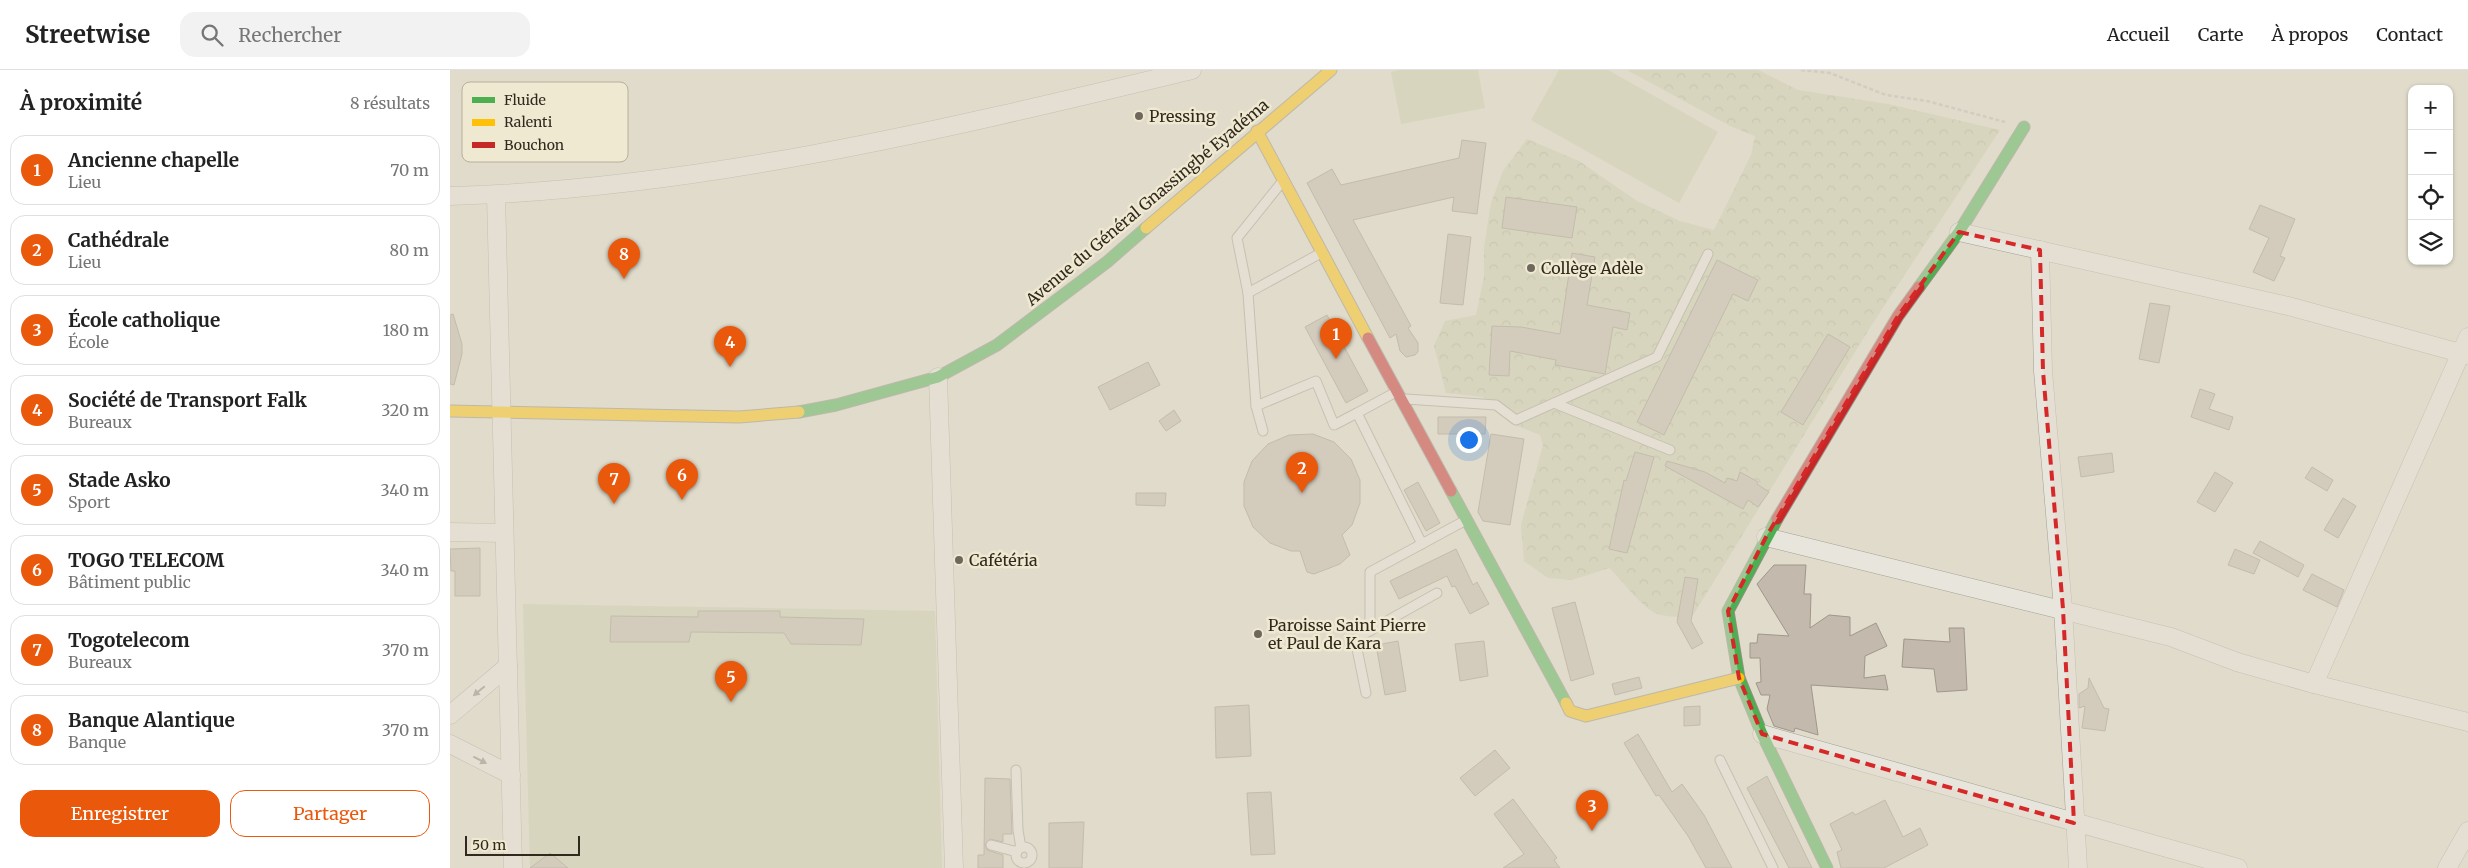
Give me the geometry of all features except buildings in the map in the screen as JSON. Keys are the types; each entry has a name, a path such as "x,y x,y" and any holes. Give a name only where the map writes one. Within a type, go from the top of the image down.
{"street":[{"path":"450,196 496,195 622,184 746,165 994,117 1192,70"},
{"name":"Avenue du Général Gnassingbé Eyadéma","path":"450,411 739,417 788,414 836,405 938,377 997,345 1044,311 1106,262 1256,131 1332,70"},
{"path":"1827,868 1762,734 1739,678 1728,611 1766,537 1898,316 1959,232 2024,127"},
{"path":"1256,131 1570,711 1586,716 1739,678"},
{"path":"496,195 502,412 503,533 513,868"},
{"path":"1959,232 2466,348 2314,684"},
{"path":"2040,250 2043,371 2063,609 2078,868"},
{"path":"938,377 954,868"},
{"path":"450,532 503,533"},
{"path":"1766,537 2171,637 2237,662 2314,684 2468,722"},
{"path":"450,715 508,666"},
{"path":"1762,734 2238,868"},
{"path":"450,744 511,775"},
{"path":"2447,868 2468,832"}],"lane":[{"path":"1263,431 1256,406 1248,293 1237,238 1283,181"},
{"path":"1248,293 1322,252"},
{"path":"1256,406 1316,381 1334,424 1398,395 1425,402 1496,405 1516,420 1657,357 1708,254"},
{"path":"1554,403 1670,450"},
{"path":"1358,413 1422,544"},
{"path":"1370,630 1370,572 1466,520"},
{"path":"1366,693 1355,639 1437,593"},
{"path":"1720,760 1772,868"},
{"path":"991,845 1019,850 1028,848 1032,852 1032,859 1024,866 1018,861 1019,850 1016,770"}],"path":[{"path":"1801,70 1830,73 1886,95 1927,101 2024,127"}],"highlighted area":[{"path":"1959,232 2040,250 2043,371 2063,609 2074,823 1762,734 1739,678 1728,611 1766,537 1898,316"}],"green space":[{"path":"1399,70 1478,70 1485,108 1401,124 1391,72"},
{"path":"1559,70 1608,70 1718,132 1679,203 1531,120"},
{"path":"1627,70 1758,70 1798,90 1888,104 2000,130 1871,326 1692,617 1654,613 1609,568 1572,580 1548,578 1524,561 1521,525 1543,445 1540,435 1510,423 1483,397 1446,393 1434,346 1445,321 1476,315 1484,277 1484,247 1491,203 1503,171 1527,139 1579,161 1637,201 1680,221 1714,230 1751,155 1755,136 1730,126"},
{"path":"523,604 935,611 942,868 530,868"}],"traffic: fast":[{"path":"1919,287 1959,232 2024,127"},
{"path":"799,412 836,405 938,377 997,345 1107,262 1146,228"},
{"path":"1451,491 1566,703"},
{"path":"1777,519 1728,611 1739,678 1762,734 1827,868"}],"traffic: slow":[{"path":"1146,228 1331,70"},
{"path":"1257,131 1368,338"},
{"path":"450,411 739,417 799,412"},
{"path":"1566,703 1570,711 1586,716 1739,678"}],"traffic: jam":[{"path":"1777,519 1898,316 1919,287"},
{"path":"1368,338 1451,491"}],"place":[{"name":"Pressing","path":"1139,116"},
{"name":"Collège Adèle","path":"1531,268"},
{"name":"Banque Alantique","path":"624,279"},
{"name":"Ancienne chapelle","path":"1336,359"},
{"name":"Société de Transport Falk","path":"730,367"},
{"name":"Cathédrale","path":"1302,493"},
{"name":"TOGO TELECOM","path":"682,500"},
{"name":"Togotelecom","path":"614,504"},
{"name":"Cafétéria","path":"959,560"},
{"name":"Paroisse Saint Pierre et Paul de Kara","path":"1258,634"},
{"name":"Stade Asko","path":"731,702"},
{"name":"École catholique","path":"1592,831"}]}
